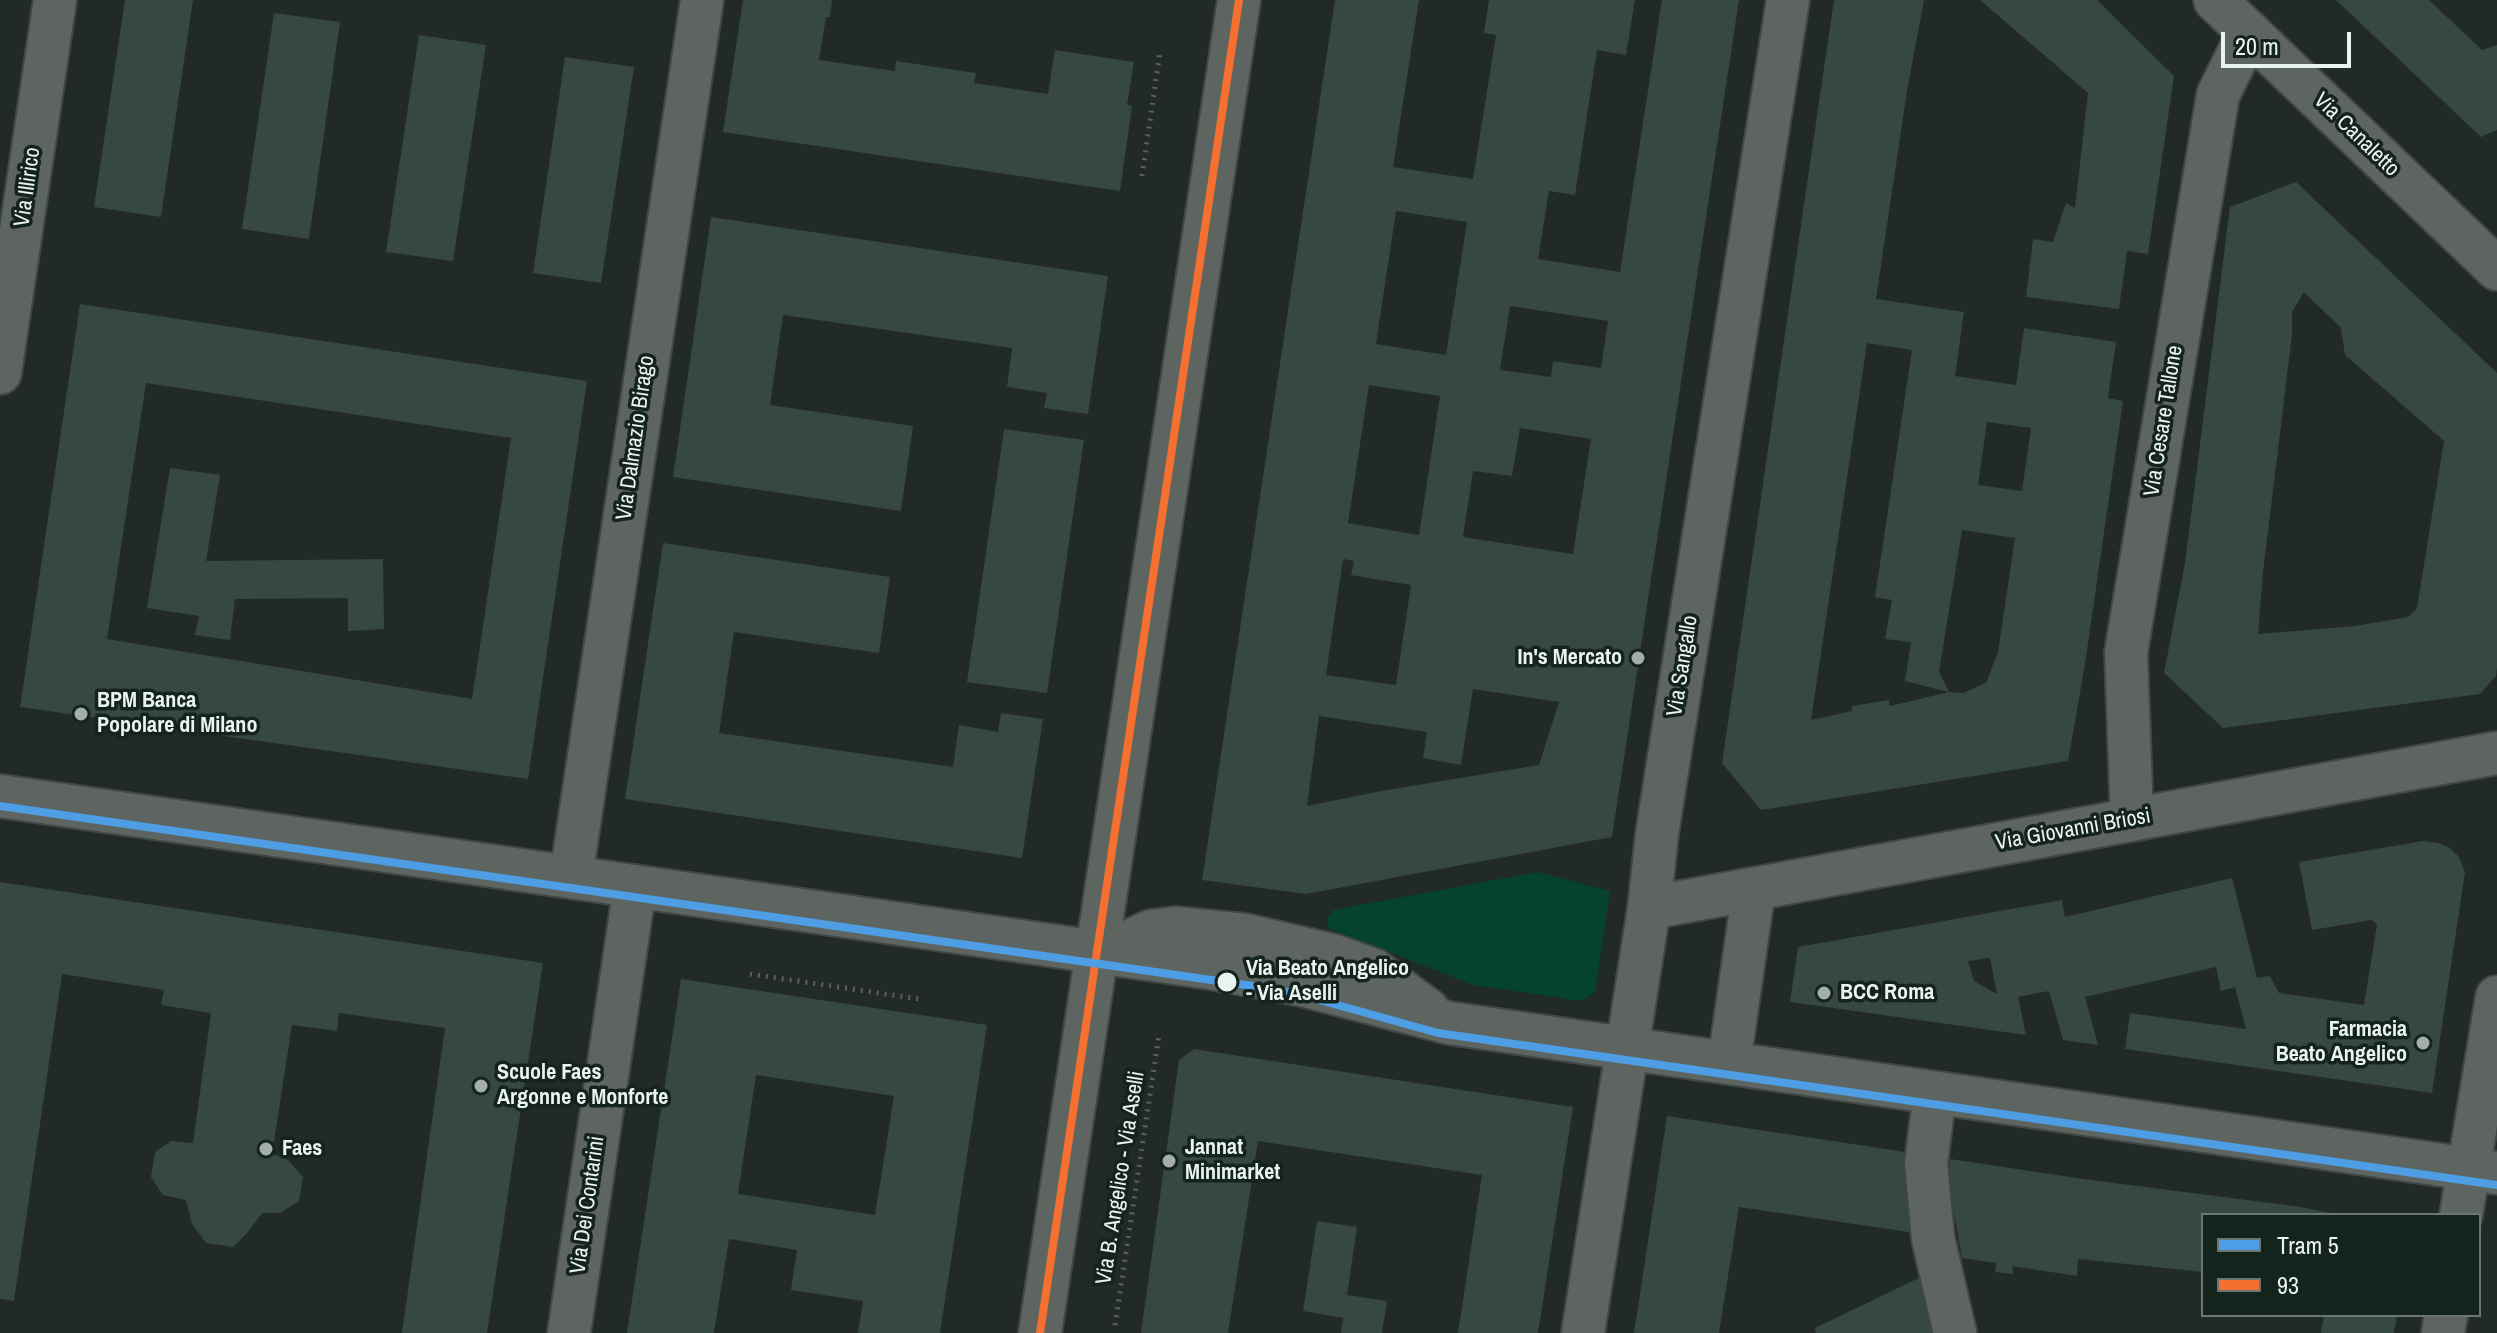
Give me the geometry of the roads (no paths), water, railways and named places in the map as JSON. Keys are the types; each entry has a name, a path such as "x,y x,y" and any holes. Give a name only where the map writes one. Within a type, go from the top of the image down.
{"street":[{"name":"Via Illirico","path":"0,373 55,0"},
{"name":"Via Dalmazio Birago","path":"571,877 702,0"},
{"path":"1040,1333 1239,0"},
{"name":"Via Sangallo","path":"1583,1333 1649,908 1662,802 1788,0"},
{"name":"Via Canaletto","path":"2215,0 2497,269"},
{"name":"Via Cesare Tallone","path":"2132,820 2126,653 2218,95 2249,32"},
{"name":"Via Giovanni Briosi","path":"1649,908 2497,753"},
{"path":"0,796 1263,976 1449,1023 2482,1171"},
{"name":"Via Dei Contarini","path":"569,1333 635,886"},
{"path":"1729,1063 1754,889"},
{"path":"2462,1213 2482,1171 2497,997"},
{"path":"1935,1093 1926,1163 1933,1238 1955,1333"}],"tram line":[{"name":"5","path":"0,806 1260,987 1298,994 1438,1033 2497,1185"}],"place":[{"name":"In's Mercato","path":"1638,658"},
{"name":"BPM Banca Popolare di Milano","path":"81,714"},
{"name":"Via Beato Angelico - Via Aselli","path":"1227,982"},
{"name":"BCC Roma","path":"1824,993"},
{"name":"Farmacia Beato Angelico","path":"2423,1043"},
{"name":"Scuole Faes Argonne e Monforte","path":"481,1086"},
{"name":"Faes","path":"266,1149"},
{"name":"Jannat Minimarket","path":"1169,1161"}]}
